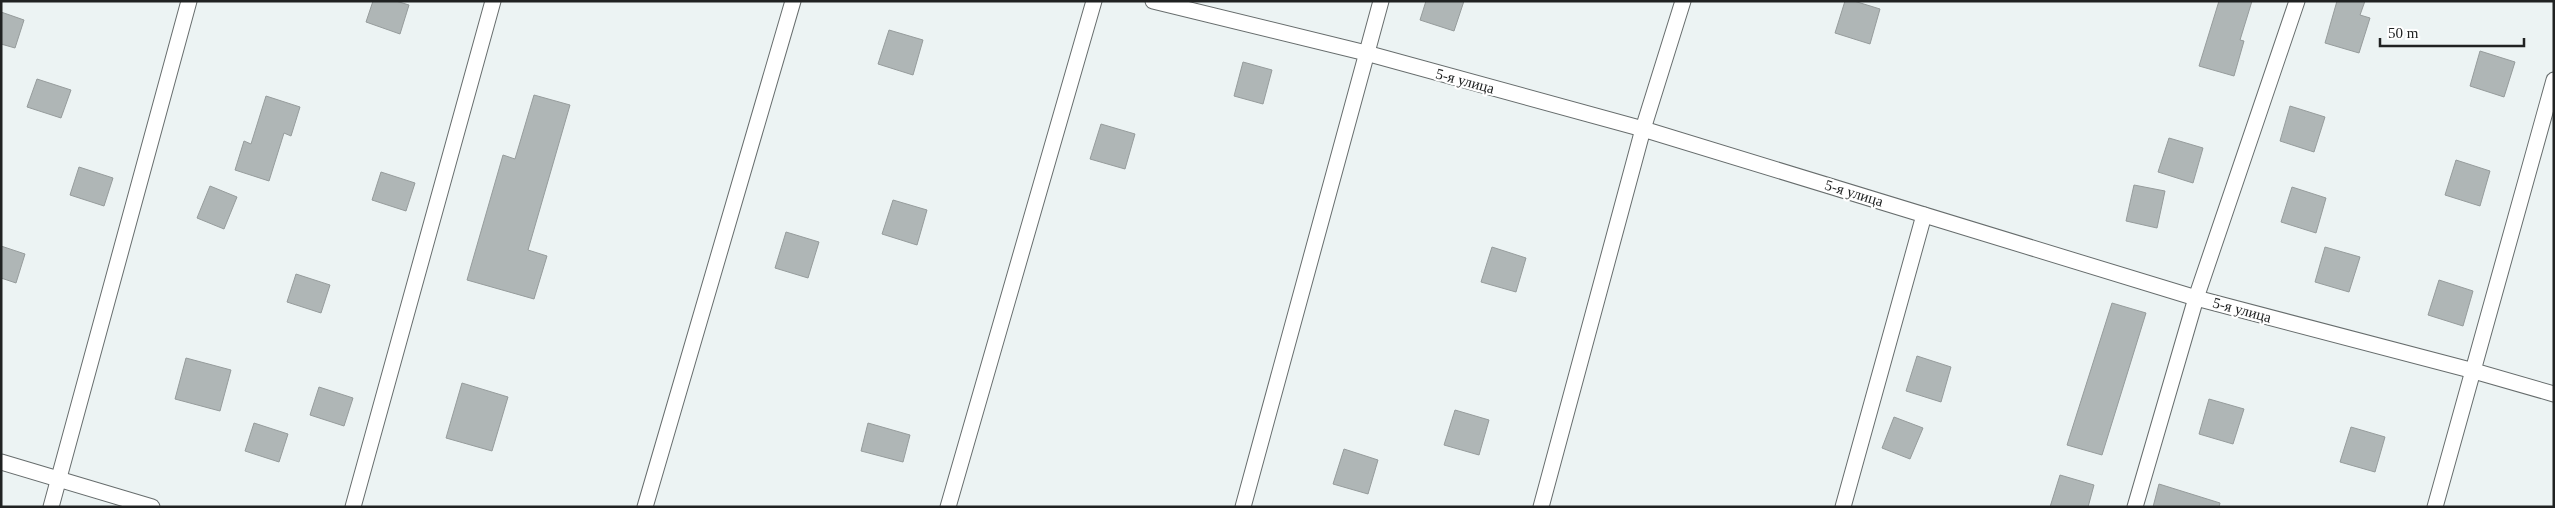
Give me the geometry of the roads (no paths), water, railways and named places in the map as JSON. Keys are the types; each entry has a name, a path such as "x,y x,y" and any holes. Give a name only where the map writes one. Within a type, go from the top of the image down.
{"street":[{"path":"51,507 189,1"},
{"path":"353,507 493,1"},
{"path":"645,507 794,1"},
{"path":"948,507 1094,1"},
{"name":"5-я улица","path":"1152,1 1366,54 1643,129 2196,298 2554,394"},
{"path":"1243,507 1381,1"},
{"path":"1541,507 1643,129 1683,1"},
{"path":"2135,507 2196,298 2297,1"},
{"path":"2435,507 2554,80"},
{"path":"1843,507 1924,215"},
{"path":"1,462 152,507"}]}
